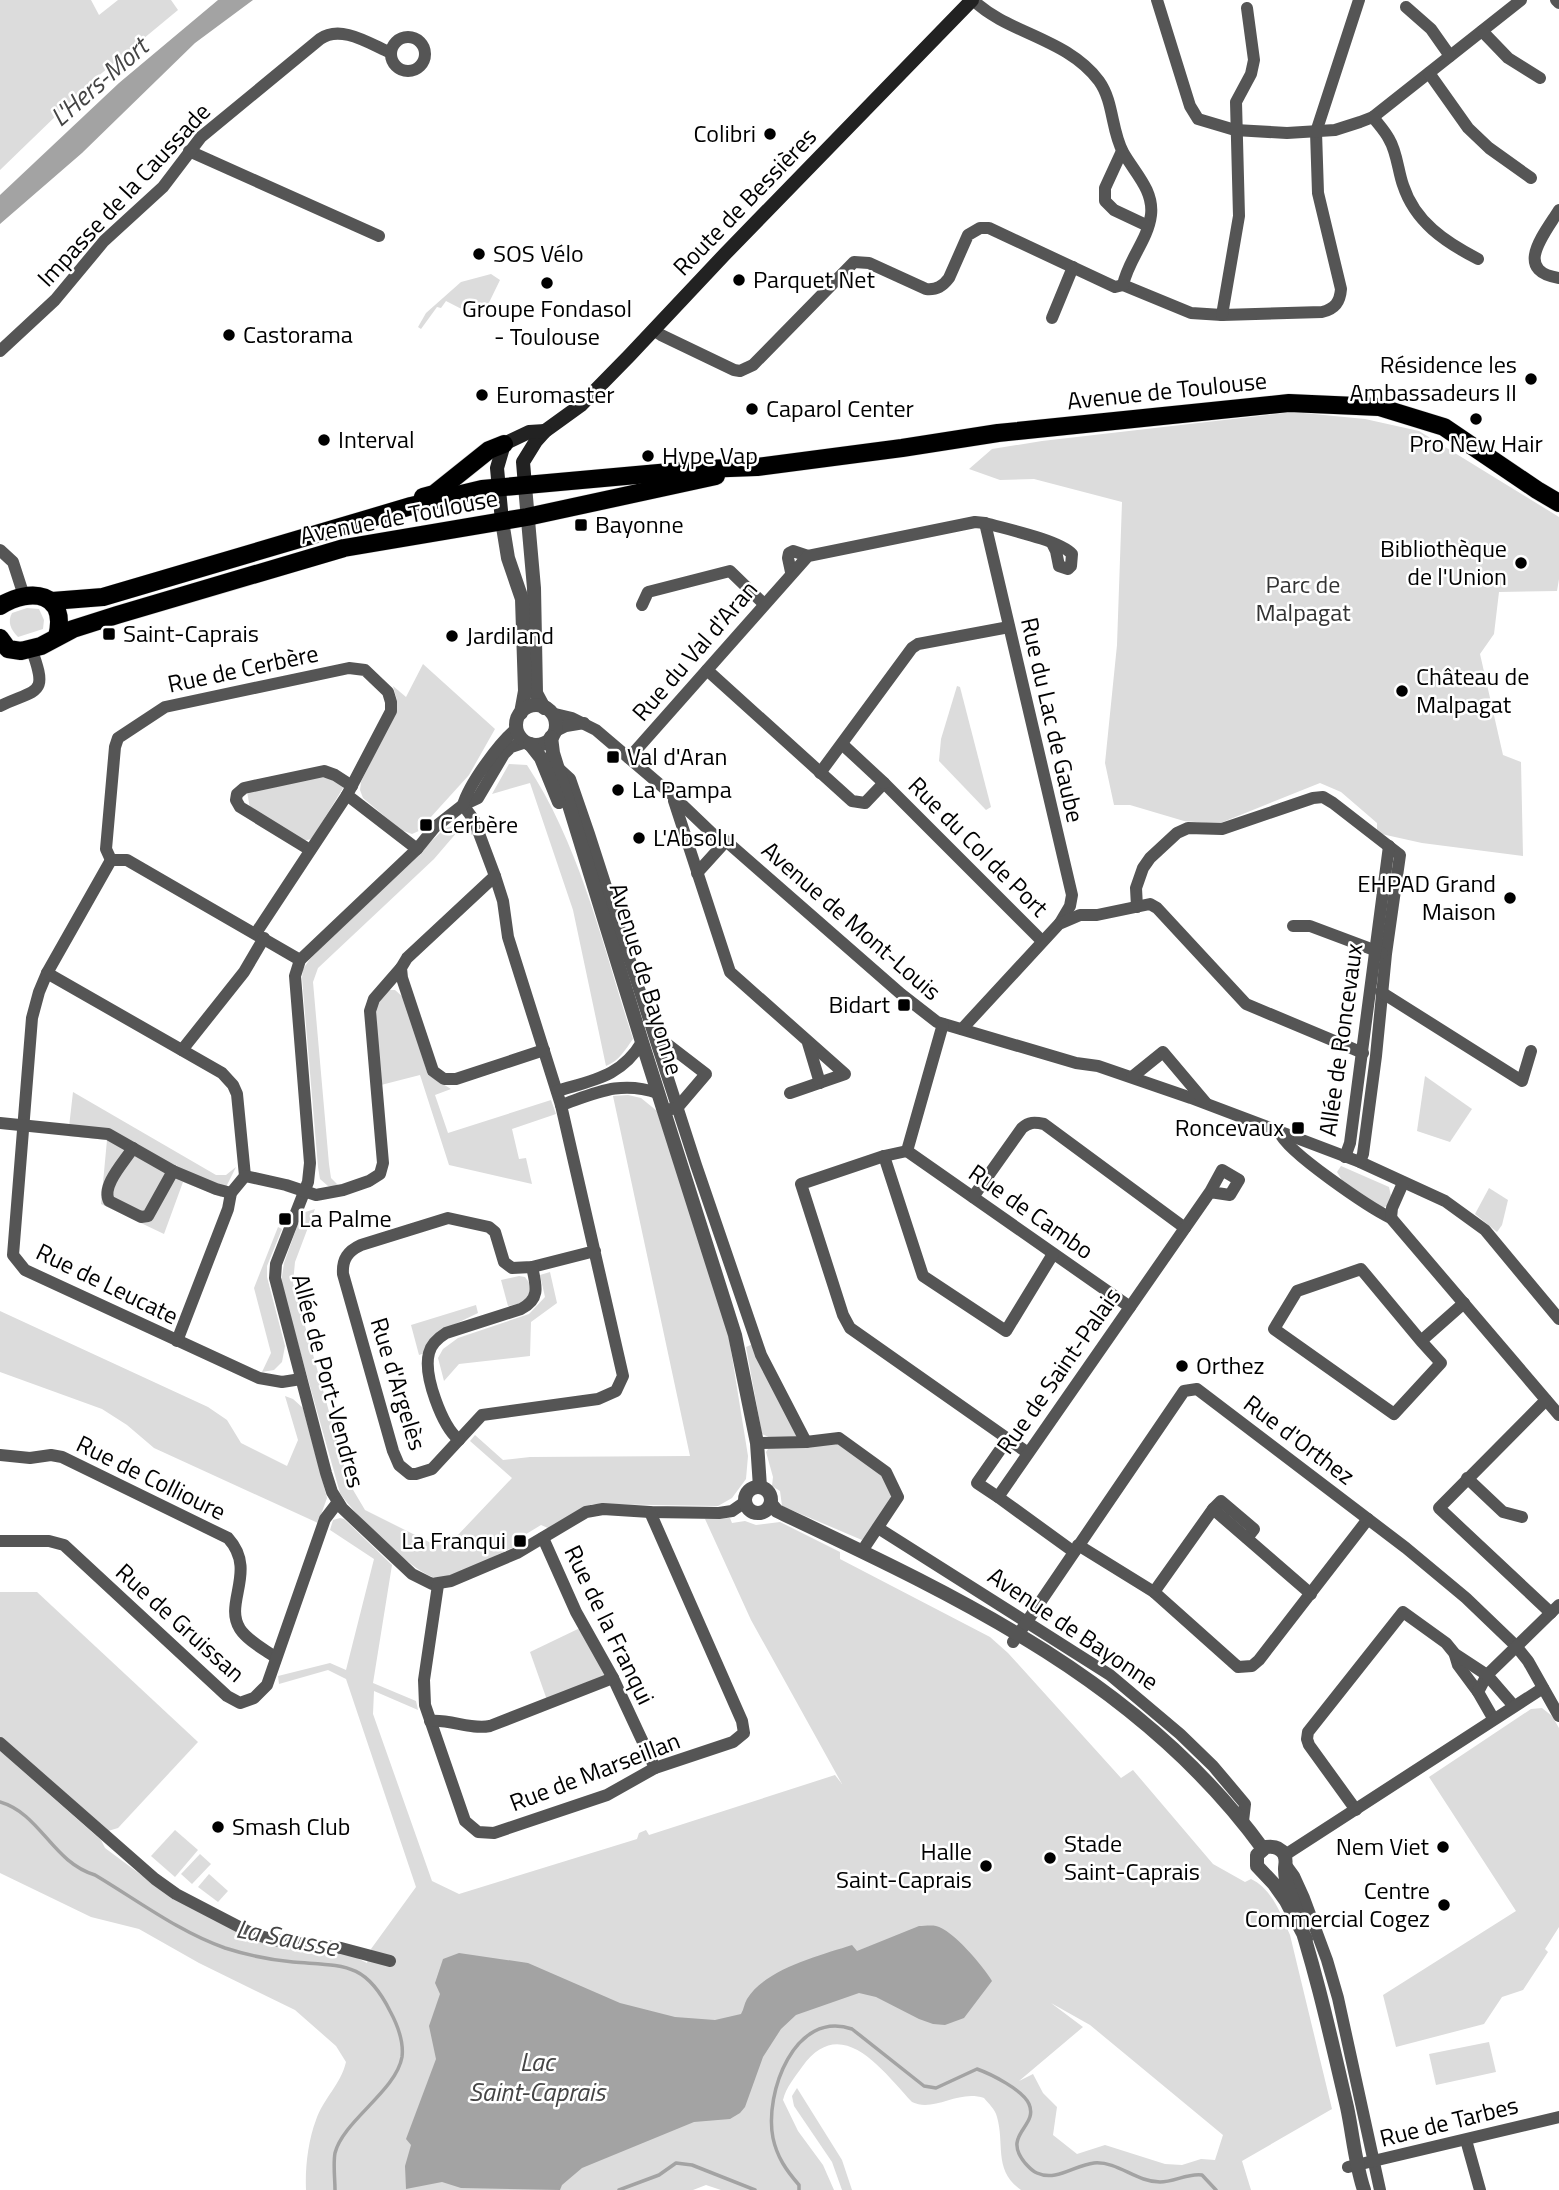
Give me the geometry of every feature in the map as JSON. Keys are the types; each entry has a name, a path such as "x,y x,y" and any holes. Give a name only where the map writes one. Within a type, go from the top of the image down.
{"main road":[{"name":"Route de Bessières","path":"525,486 523,462 527,452 545,431 581,405 973,0"},
{"name":"Avenue de Toulouse","path":"32,648 117,615 344,548 454,529 503,527 527,517 757,467 1026,430 1289,403 1380,407 1444,427 1537,491 1559,503"},
{"name":"Route de Bessières","path":"503,444 529,432 545,431"},
{"path":"503,444 497,468 503,527"},
{"path":"411,506 414,500 434,494 489,450 503,444"},
{"name":"Avenue de Toulouse","path":"24,596 45,597 52,601 103,597 411,506 482,489 703,469 757,467"},
{"path":"1,606 24,596"},
{"path":"52,601 60,617 57,637"},
{"path":"3,646 21,651 32,648"}],"street":[{"path":"973,0 991,15 1043,37 1089,69 1103,88 1109,100 1122,151 1148,193 1151,205 1148,226 1123,285"},
{"path":"1157,0 1192,112 1204,122 1235,130 1287,134 1348,126 1373,117 1482,31 1506,5 1521,0"},
{"path":"653,330 740,371 753,365 854,262 869,263 926,289 934,290 949,278 972,230 980,228 989,228 1115,287 1123,285 1191,313 1222,315 1322,312 1336,305 1341,289 1318,193 1315,132 1359,0"},
{"path":"1222,315 1239,216 1236,103 1251,74 1254,60 1247,8"},
{"path":"1406,8 1431,29 1450,56"},
{"path":"1482,31 1508,58 1540,78"},
{"name":"Impasse de la Caussade","path":"0,351 55,300 104,241 163,187 201,137 326,35 343,33 391,53"},
{"path":"1429,73 1468,128 1489,148 1531,178"},
{"path":"1373,117 1390,140 1404,188 1420,218 1453,246 1478,259"},
{"path":"189,151 379,236"},
{"path":"1122,151 1105,188 1105,201 1114,210 1148,226"},
{"path":"1559,210 1534,251 1538,270 1547,276 1559,278"},
{"path":"1052,318 1073,267"},
{"path":"525,486 534,588 536,693 555,722 553,735"},
{"name":"Rue du Val d'Aran","path":"629,758 808,556 975,522 1052,543"},
{"name":"Rue du Lac de Gaube","path":"985,523 1072,895 1070,906 1059,924"},
{"path":"463,805 492,755 516,729 524,691 522,599 508,558 503,527"},
{"path":"0,550 13,562 24,596"},
{"path":"642,605 648,592 730,570 764,604"},
{"path":"820,773 912,648 918,644 1009,627"},
{"path":"0,706 37,690 40,675 32,648"},
{"name":"Rue de Cerbère","path":"111,860 106,849 115,747 124,733 165,707 349,668 365,670 388,692 391,711 349,790"},
{"name":"Rue du Col de Port","path":"707,670 852,801 865,803 884,783"},
{"path":"520,713 529,707 548,710"},
{"name":"Avenue de Mont-Louis","path":"548,710 596,730 671,794 717,838 726,841 901,994 937,1022 1132,1077 1360,1162 1445,1201 1485,1230 1559,1319"},
{"path":"111,860 127,860 300,960 417,849 435,827 463,805 478,798 511,747 528,743 540,745 566,726 584,723"},
{"path":"516,729 528,743"},
{"name":"Avenue de Bayonne","path":"553,735 551,746 579,833 654,1034 670,1109 735,1335 757,1443 760,1487"},
{"name":"Avenue de Bayonne","path":"528,743 542,762 579,833 585,860 658,1093 670,1109 761,1355 806,1442"},
{"name":"Rue du Col de Port","path":"842,744 1042,941"},
{"path":"310,850 240,807 236,800 237,794 244,788 324,771 417,849"},
{"path":"182,1050 243,972 260,935 349,790"},
{"path":"671,794 730,972 845,1074 790,1093"},
{"path":"1137,906 1136,888 1143,868 1177,833 1188,828 1222,829 1313,798 1323,797 1388,846"},
{"name":"Rue d'Argelès","path":"463,805 474,820 495,876 503,901 508,937 561,1105 622,1370 620,1386 610,1395 598,1399 482,1415 427,1472 410,1474 399,1465 393,1451 343,1274 343,1261 350,1251 360,1245 448,1218 489,1227 495,1232 507,1266 517,1269 532,1267"},
{"path":"697,873 726,841"},
{"name":"Allée de Roncevaux","path":"1330,1178 1350,1143 1363,1052 1400,855 1388,846"},
{"name":"Allée de Roncevaux","path":"1360,1162 1376,1056 1388,846"},
{"name":"Rue de Leucate","path":"111,860 47,973 32,1017 12,1250 16,1261 25,1270 259,1378 282,1382 302,1379"},
{"path":"245,1176 323,1195 376,1178 383,1170 370,1011 374,999 407,958 495,876"},
{"path":"962,1029 1059,924 1080,915 1097,915 1150,904 1157,908 1246,1004 1363,1052"},
{"path":"1293,926 1310,926 1381,952"},
{"name":"Allée de Port-Vendres","path":"300,960 295,976 310,1163 304,1192 276,1264 275,1278 326,1473 338,1502 412,1574 425,1582 438,1585"},
{"path":"401,968 433,1071 437,1076 456,1079 544,1050"},
{"path":"47,973 222,1073 233,1085 238,1105 245,1176 231,1193 228,1209 177,1340"},
{"path":"1381,992 1522,1081 1531,1051"},
{"path":"943,1024 907,1151 801,1184 843,1315 850,1328 1028,1453"},
{"name":"Avenue de Bayonne","path":"654,1034 706,1074 670,1109"},
{"path":"808,1041 820,1083"},
{"path":"557,1091 611,1075 628,1061 642,1042"},
{"name":"Avenue de Mont-Louis","path":"1132,1077 1163,1052 1209,1106"},
{"path":"561,1105 613,1088 636,1087 658,1093"},
{"path":"973,1197 1022,1128 1028,1123 1036,1122 1044,1124 1185,1228"},
{"path":"0,1123 108,1134 173,1171 231,1193"},
{"path":"1280,1133 1282,1139 1330,1178 1391,1218 1559,1415"},
{"path":"133,1149 107,1189 109,1202 144,1218 150,1213 173,1171"},
{"name":"Rue de Cambo","path":"907,1151 1129,1307"},
{"path":"884,1156 923,1276 1006,1331 1053,1254"},
{"path":"1391,1218 1392,1208 1403,1183"},
{"name":"Rue de Saint-Palais","path":"998,1497 1210,1192"},
{"path":"459,1440 449,1430 439,1410 427,1363 432,1346 441,1336 451,1331 528,1306 537,1293 532,1267 595,1251"},
{"path":"1361,1269 1421,1341 1441,1363 1394,1414 1274,1329 1297,1291 1361,1269"},
{"path":"1421,1341 1464,1303"},
{"name":"Rue d'Orthez","path":"1019,1633 1184,1391 1197,1389 1368,1519 1466,1598 1528,1661 1559,1716"},
{"path":"1478,1692 1487,1675 1555,1609 1439,1508 1546,1400"},
{"path":"757,1443 806,1442 839,1437 886,1472 898,1497 862,1551"},
{"path":"1007,1440 977,1483 1076,1548 1154,1592 1238,1667 1245,1668 1259,1660 1368,1519"},
{"name":"Rue de Collioure","path":"0,1455 62,1457 228,1538 241,1560 236,1615 238,1625 247,1636 275,1657"},
{"path":"1467,1478 1503,1512 1521,1517"},
{"path":"760,1487 769,1493 771,1504 764,1512 755,1513 745,1502 751,1489 760,1487"},
{"name":"Rue de Gruissan","path":"0,1541 49,1541 64,1545 235,1702 244,1702 264,1690 325,1519 338,1502"},
{"path":"438,1585 517,1553 586,1512 603,1509 719,1513 732,1511 745,1502"},
{"name":"Avenue de Bayonne","path":"771,1504 777,1511 946,1592 1019,1633"},
{"path":"1154,1592 1213,1509 1311,1594"},
{"name":"Rue de Marseillan","path":"438,1585 424,1680 425,1705 465,1821 473,1830 494,1833 607,1795 655,1768 741,1737 744,1727 650,1512"},
{"name":"Avenue de Bayonne","path":"878,1528 1019,1633 1094,1682 1131,1710 1205,1779 1243,1821 1263,1849"},
{"name":"Rue de la Franqui","path":"543,1538 576,1612 613,1678 655,1768"},
{"path":"1356,1810 1309,1745 1308,1732 1403,1612 1446,1643 1455,1654 1487,1675 1513,1705"},
{"path":"1455,1654 1458,1665 1493,1718"},
{"path":"430,1721 490,1726 613,1678"},
{"path":"1265,1875 1278,1875 1285,1862 1356,1810 1493,1718 1543,1688"},
{"path":"0,1743 155,1879 176,1894 251,1933 274,1940 341,1948 390,1961"},
{"path":"1306,1939 1286,1901 1256,1863 1263,1849 1275,1847 1294,1876 1327,1960 1338,1997 1380,2190"},
{"path":"1285,1862 1290,1892 1321,1989 1352,2129 1352,2166 1364,2190"},
{"name":"Rue de Tarbes","path":"1352,2166 1559,2119"},
{"path":"1466,2140 1480,2190"}],"green space":[{"path":"0,0 91,0 99,15 118,0 171,0 178,10 91,82 0,170"},
{"path":"491,274 500,280 481,319 446,301 441,308 437,307 421,329 418,327 426,313 461,282"},
{"name":"Parc de Malpagat","path":"1293,412 1365,419 1419,431 1559,517 1557,591 1499,592 1494,634 1480,654 1503,755 1521,762 1523,856 1422,843 1377,833 1377,823 1341,792 1320,783 1218,824 1184,821 1130,805 1114,805 1105,763 1117,645 1122,502 1034,479 1000,480 969,469 992,449"},
{"path":"27,608 39,609 44,620 43,629 18,637 10,626 11,616 12,613"},
{"path":"423,664 495,729 469,775 421,830 412,834 401,830 363,798 360,790 361,782 397,708 393,686 406,697"},
{"path":"957,686 960,687 991,807 986,810 939,761 941,739"},
{"path":"509,764 527,765 546,797 576,863 601,933 633,1039 618,1058 606,1066 573,910 530,783 492,794"},
{"path":"326,775 342,784 343,788 312,839 302,841 250,809 247,791"},
{"path":"457,824 467,825 472,829 473,835 458,831 434,859 318,968 313,982 329,1164 331,1178 339,1186 328,1186 320,1179 318,1167 303,969 310,959 444,829"},
{"path":"388,990 395,990 404,998 428,1075 451,1089 435,1095 448,1133 551,1100 556,1114 512,1129 519,1159 526,1158 532,1184 449,1165 420,1075 381,1085 375,1004"},
{"path":"1425,1076 1472,1109 1450,1142 1417,1131"},
{"path":"73,1092 216,1175 226,1175 236,1167 221,1197 183,1182 164,1234 101,1204 107,1140 68,1136"},
{"path":"613,1096 641,1098 657,1111 728,1332 748,1456 746,1479 732,1498 718,1506 592,1504 548,1528 541,1525 513,1542 514,1547 465,1570 438,1578 428,1575 385,1542 340,1493 281,1283 284,1263 302,1213 315,1209 295,1262 293,1283 349,1483 365,1510 435,1545 456,1537 512,1478 470,1441 475,1435 503,1460 530,1457 690,1456"},
{"path":"1341,1166 1389,1187 1391,1196 1387,1206 1382,1208 1345,1185 1337,1172"},
{"path":"1489,1188 1508,1200 1502,1225 1497,1232 1475,1214"},
{"path":"278,1227 282,1229 267,1266 267,1277 285,1346 282,1362 274,1370 262,1372 271,1353 254,1288"},
{"path":"550,1272 557,1303 531,1322 530,1356 459,1364 444,1381 438,1358 443,1349 458,1338 529,1314 545,1297 540,1275"},
{"path":"525,1277 533,1288 526,1302 508,1306 501,1280"},
{"path":"476,1305 478,1313 451,1326 425,1353 419,1355 411,1325"},
{"path":"0,1311 208,1407 227,1420 241,1443 287,1466 298,1440 285,1396 293,1399 303,1408 327,1498 318,1523 154,1448 127,1425 102,1409 0,1372"},
{"path":"753,1344 797,1436 773,1439 762,1434 746,1347"},
{"path":"840,1443 883,1475 893,1499 869,1535 862,1540 782,1506 780,1491 772,1486 773,1477 766,1452 770,1446 802,1448"},
{"path":"730,1518 732,1523 745,1521 756,1525 780,1522 840,1552 840,1559 990,1637 1008,1653 1121,1778 1133,1770 1213,1864 1245,1882 1251,1879 1265,1889 1275,1903 1290,1935 1332,2109 1242,2161 1251,2190 1021,2190 1012,2182 1003,2165 997,2117 984,2098 965,2096 920,2105 912,2102 888,2075 860,2052 846,2045 831,2045 817,2051 802,2067 788,2086 783,2100 798,2131 823,2165 834,2190 721,2190 706,2185 693,2190 306,2190 313,2128 346,2062 336,2046 295,2010 199,1963 139,1929 91,1917 0,1873 0,1751 101,1840 105,1848 152,1883 259,1939 349,1954 367,1963 371,1949 416,1887 346,1679 328,1670 279,1684 278,1676 330,1663 346,1670 374,1559 330,1530 333,1520 344,1519 392,1565 373,1683 416,1701 418,1710 374,1691 373,1714 432,1881 459,1894 637,1839 639,1833 646,1830 649,1835 835,1775 842,1784 751,1620 705,1519","holes":["1051,2003 1090,2025 1223,2135 1215,2160 1201,2159 1182,2165 1165,2164 1105,2145 1077,2154 1053,2135 1057,2107 1043,2093 1033,2074 1019,2081 1083,2027"]},
{"path":"0,1592 37,1592 198,1742 118,1828 108,1831 0,1738"},
{"path":"580,1628 606,1675 547,1700 530,1652"},
{"path":"1542,1708 1552,1716 1559,1728 1559,1927 1545,1949 1548,1952 1523,1990 1502,1997 1484,2024 1396,2047 1383,1995 1516,1911 1429,1777 1531,1709"},
{"path":"175,1830 198,1850 175,1877 151,1856"},
{"path":"200,1854 211,1864 192,1884 181,1874"},
{"path":"209,1874 228,1891 218,1902 198,1887"},
{"path":"1489,2042 1496,2072 1436,2085 1429,2054"},
{"path":"797,2088 842,2160 852,2190 842,2190 832,2162 794,2106 792,2096"}],"water":[{"path":"218,0 253,0 195,43 82,153 0,224 0,195 119,83"},
{"name":"Lac Saint-Caprais","path":"919,1926 936,1926 950,1934 975,1958 992,1981 964,2018 945,2025 933,2024 876,1997 859,1993 796,2015 781,2029 763,2057 745,2107 730,2119 694,2122 582,2168 562,2185 560,2190 461,2188 442,2182 406,2189 405,2166 411,2145 406,2139 436,2059 429,2026 440,1994 435,1983 443,1959 459,1953 528,1963 620,2003 675,2017 715,2020 741,2014 755,1988 780,1971 852,1945 857,1951"}],"waterway":[{"name":"La Sausse","path":"0,1802 26,1817 80,1869 95,1875 191,1933 225,1948 250,1955 351,1969 371,1983 395,2021 401,2039 402,2057 390,2082 340,2141 334,2157 335,2190"},
{"name":"La Sausse","path":"799,2190 799,2185 783,2163 773,2138 771,2120 774,2099 779,2078 800,2043 814,2031 832,2026 852,2029 924,2086 936,2088 977,2069 1014,2088 1026,2099 1031,2112 1018,2138 1019,2153 1025,2163 1037,2173 1051,2176 1087,2164 1103,2163 1151,2181 1165,2182 1202,2175 1216,2190"},
{"name":"La Sausse","path":"619,2190 659,2175 676,2163 692,2165 755,2190"}],"place":[{"name":"Colibri","path":"770,134"},
{"name":"SOS Vélo","path":"479,254"},
{"name":"Parquet Net","path":"739,280"},
{"name":"Groupe Fondasol - Toulouse","path":"547,283"},
{"name":"Castorama","path":"229,335"},
{"name":"Résidence les Ambassadeurs II","path":"1531,379"},
{"name":"Euromaster","path":"482,395"},
{"name":"Caparol Center","path":"752,409"},
{"name":"Pro New Hair","path":"1476,419"},
{"name":"Interval","path":"324,440"},
{"name":"Hype Vap","path":"648,456"},
{"name":"Bayonne","path":"581,525"},
{"name":"Bibliothèque de l'Union","path":"1521,563"},
{"name":"Saint-Caprais","path":"109,634"},
{"name":"Jardiland","path":"452,636"},
{"name":"Château de Malpagat","path":"1402,691"},
{"name":"Val d'Aran","path":"613,757"},
{"name":"La Pampa","path":"618,790"},
{"name":"Cerbère","path":"426,825"},
{"name":"L'Absolu","path":"639,838"},
{"name":"EHPAD Grand Maison","path":"1510,898"},
{"name":"Bidart","path":"904,1005"},
{"name":"Roncevaux","path":"1298,1128"},
{"name":"La Palme","path":"285,1219"},
{"name":"Orthez","path":"1182,1366"},
{"name":"La Franqui","path":"520,1541"},
{"name":"Smash Club","path":"218,1827"},
{"name":"Nem Viet","path":"1443,1847"},
{"name":"Stade Saint-Caprais","path":"1050,1858"},
{"name":"Halle Saint-Caprais","path":"986,1866"},
{"name":"Centre Commercial Cogez","path":"1444,1905"}],"water label":[{"name":"L'Hers-Mort","path":"99,82"}]}
